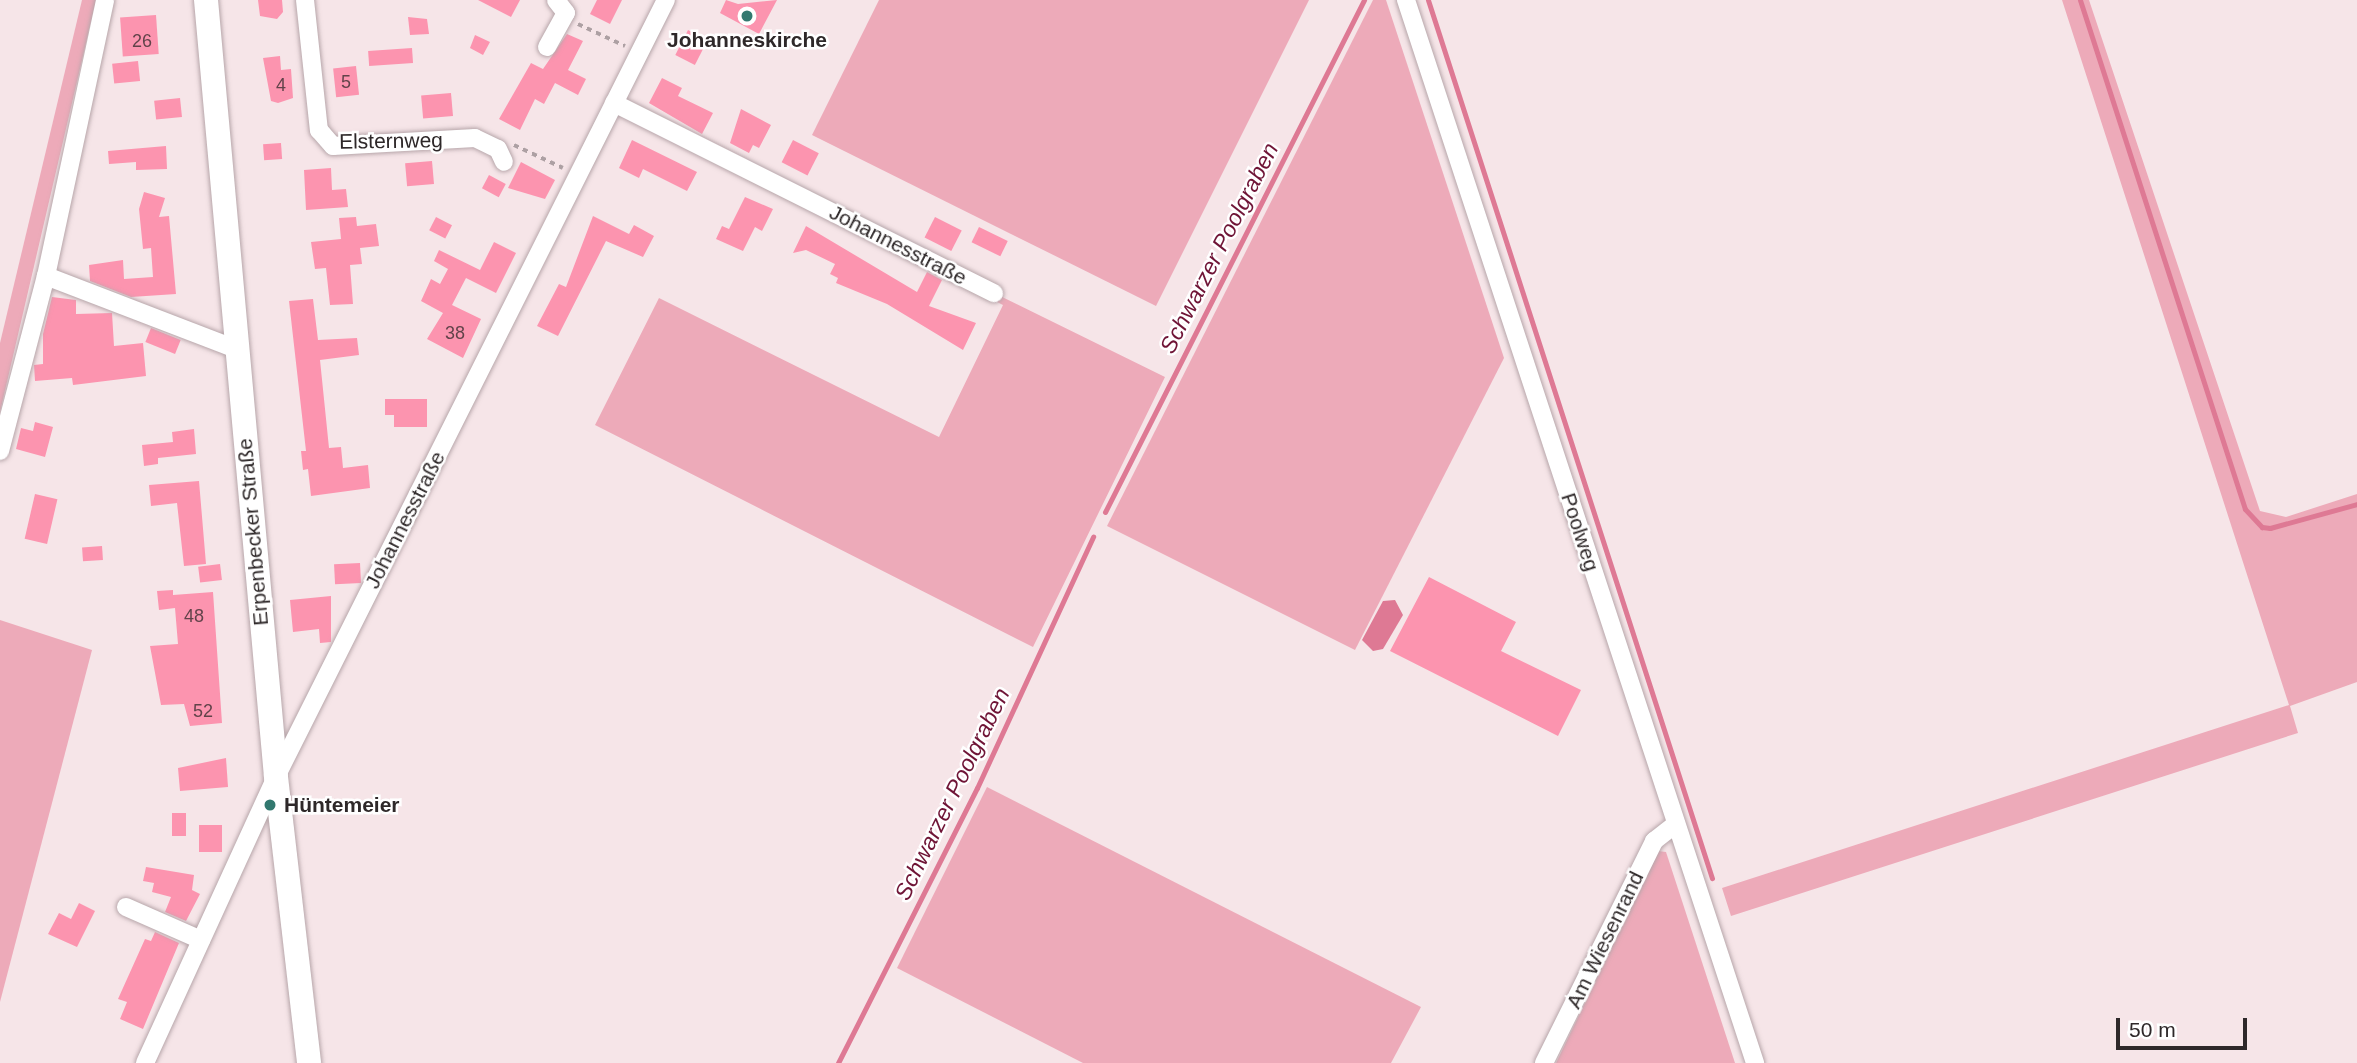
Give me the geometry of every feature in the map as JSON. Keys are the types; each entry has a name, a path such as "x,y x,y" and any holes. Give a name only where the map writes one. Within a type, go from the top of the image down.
{"main road":[{"name":"Erpenbecker Straße","path":"206,0 276,777 309,1063"}],"street":[{"path":"0,451 46,276 104,0"},
{"name":"Elsternweg","path":"305,0 318,130 333,146 475,138 501,155"},
{"name":"Johannesstraße","path":"145,1063 276,777 666,0"},
{"name":"Poolweg","path":"1406,0 1755,1063"},
{"path":"547,47 561,6"},
{"name":"Johannesstraße","path":"614,103 994,293"},
{"path":"46,276 236,349"},
{"name":"Am Wiesenrand","path":"1544,1063 1654,841 1676,824"},
{"path":"126,907 201,940"}],"path":[{"path":"561,6 570,21 639,53"},
{"path":"501,155 516,145 578,175"}],"shaded area":[{"path":"82,0 96,0 0,412 0,343"},
{"path":"879,0 1309,0 1156,306 812,135"},
{"path":"1373,0 1386,0 1504,358 1355,650 1107,526"},
{"path":"2062,0 2089,0 2260,511 2286,517 2357,494 2357,682 2290,706 2298,733 1731,916 1722,888 2289,705"},
{"path":"994,293 1165,377 1033,647 595,425 659,298 939,437 1003,305 991,299"},
{"path":"1395,600 1403,615 1383,649 1373,651 1362,640 1383,601"},
{"path":"0,620 92,650 0,1002"},
{"path":"987,787 1421,1007 1391,1063 1083,1063 897,968"},
{"path":"1658,851 1666,852 1735,1063 1556,1063"}],"building":[{"path":"258,0 282,0 283,12 277,19 260,16"},
{"path":"478,0 520,0 511,17"},
{"path":"597,0 622,0 610,24 590,14"},
{"name":"Johanneskirche","path":"726,0 738,4 777,0 759,34 720,13"},
{"path":"156,15 159,54 123,56 120,18"},
{"path":"408,17 427,19 429,34 410,35"},
{"path":"688,30 708,40 695,65 675,55"},
{"path":"567,34 583,41 568,70 586,79 578,95 555,83 544,104 535,99 520,130 499,119 531,63 543,69"},
{"path":"475,35 490,42 483,55 470,48"},
{"path":"412,48 413,63 369,66 368,51"},
{"path":"280,56 281,70 291,69 293,98 278,103 271,101 263,58"},
{"path":"138,61 140,81 114,84 112,64"},
{"path":"356,66 359,95 336,97 333,68"},
{"path":"662,78 682,88 678,96 713,113 702,134 649,103"},
{"path":"451,93 453,116 423,119 421,96"},
{"path":"180,98 182,117 156,120 154,101"},
{"path":"741,109 771,125 759,148 753,145 749,153 730,143"},
{"path":"632,140 697,172 687,191 643,169 639,178 619,168"},
{"path":"793,140 819,153 807,175 782,162"},
{"path":"281,143 282,159 264,160 263,144"},
{"path":"166,146 167,169 136,170 136,162 109,164 108,151"},
{"path":"432,161 434,184 407,186 405,163"},
{"path":"521,162 555,180 545,199 508,188"},
{"path":"331,168 332,190 346,189 348,207 306,210 304,170"},
{"path":"489,175 506,184 499,197 482,188"},
{"path":"144,192 165,198 159,217 169,216 176,294 131,297 90,281 89,265 123,260 124,279 153,277 151,248 143,249 139,209"},
{"path":"745,197 773,209 762,231 755,227 743,251 716,239 722,226 729,229"},
{"path":"593,216 629,234 634,225 654,236 643,257 606,241 558,336 537,326 559,284 566,287"},
{"path":"356,217 357,226 376,224 379,246 360,248 362,264 350,265 353,304 330,305 326,268 315,269 311,242 341,239 339,218"},
{"path":"436,217 452,225 445,239 429,230"},
{"path":"935,217 962,231 951,251 925,237"},
{"path":"806,226 917,292 927,272 942,280 929,306 976,323 963,350 887,304 836,283 838,278 830,274 835,264 806,250 793,253"},
{"path":"979,227 1008,241 1000,256 972,242"},
{"path":"494,242 516,253 496,293 466,278 452,305 481,319 463,358 427,339 443,313 421,301 431,279 440,284 448,269 434,261 439,250 480,270"},
{"path":"52,297 76,300 76,314 112,313 114,346 143,343 146,376 73,385 72,378 35,381 34,365 43,364 43,334"},
{"path":"313,299 318,340 357,338 359,355 320,360 329,448 341,447 343,468 368,465 370,488 311,496 308,469 303,470 301,451 306,451 289,301"},
{"path":"151,328 181,340 175,354 145,342"},
{"path":"385,399 427,399 427,427 394,427 394,415 385,415"},
{"path":"35,422 53,427 45,457 16,449 21,428 33,431"},
{"path":"194,429 196,454 158,458 158,464 144,466 142,445 173,442 172,432"},
{"path":"199,481 206,564 184,566 177,503 151,506 149,485"},
{"path":"35,494 57,499 47,544 25,539"},
{"path":"102,546 103,560 83,561 82,547"},
{"path":"360,563 361,583 335,584 334,564"},
{"path":"220,564 222,580 200,583 198,567"},
{"path":"1429,577 1516,622 1501,651 1581,690 1558,736 1390,651"},
{"path":"173,590 173,595 213,592 222,723 190,726 184,704 161,705 150,646 178,644 175,608 159,610 157,591"},
{"path":"331,596 331,642 320,643 319,629 293,632 290,600"},
{"path":"226,758 228,787 180,791 178,768"},
{"path":"172,813 186,813 186,836 172,836"},
{"path":"199,825 222,825 222,852 199,852"},
{"path":"146,867 194,875 192,890 200,894 186,921 165,912 171,897 152,892 154,883 143,881"},
{"path":"79,903 95,911 77,947 48,934 59,913 71,919"},
{"path":"155,932 179,943 143,1029 120,1019 127,1002 118,999 145,939 151,941"}],"waterway":[{"name":"Schwarzer Poolgraben","path":"1105,512 1364,0"},
{"path":"1428,0 1712,878"},
{"path":"2080,0 2245,509 2262,527 2270,528 2357,504"},
{"name":"Schwarzer Poolgraben","path":"838,1063 977,788 1093,537"}],"place":[{"name":"Johanneskirche","path":"747,16"},
{"name":"Hüntemeier","path":"270,805"}]}
